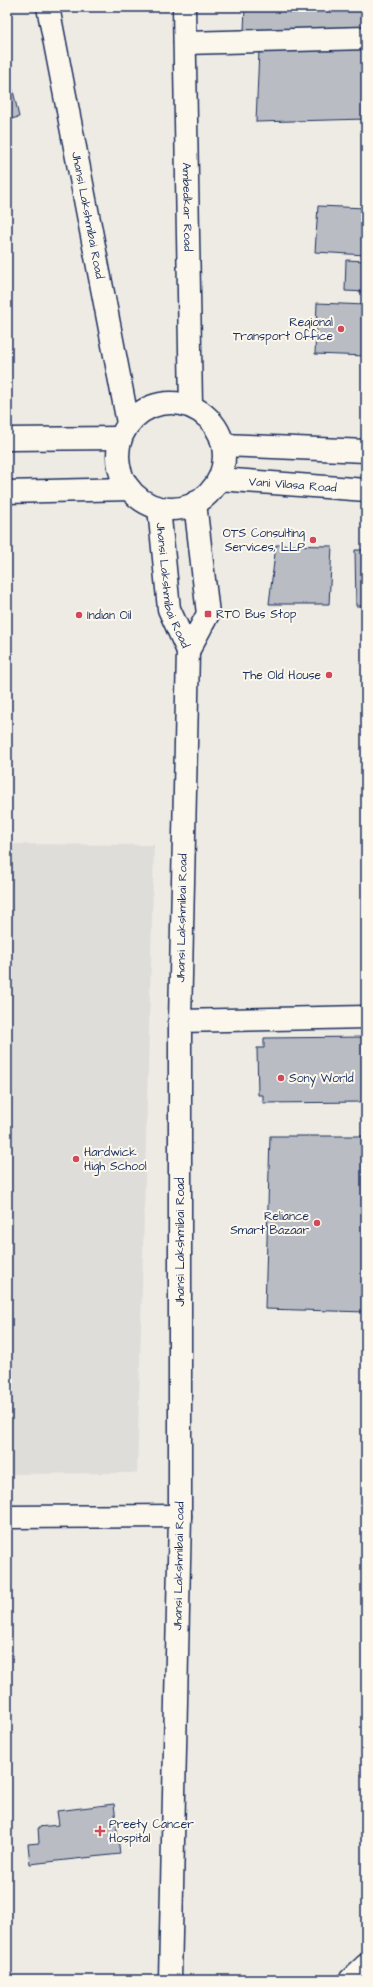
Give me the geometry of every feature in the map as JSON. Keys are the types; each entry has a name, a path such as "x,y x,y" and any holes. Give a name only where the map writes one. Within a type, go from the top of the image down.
{"main road":[{"name":"Jhansi Lakshmibai Road","path":"48,7 124,431"},
{"name":"Ambedkar Road","path":"184,7 191,406"},
{"path":"185,42 366,38"},
{"path":"174,402 191,406 206,415 217,428 223,445 224,462 219,479 209,493 195,503 171,509 159,508 142,501 129,489 120,474 117,456 124,431 141,411 157,404 174,402"},
{"path":"7,439 124,431"},
{"path":"223,445 366,451"},
{"name":"Vani Vilasa Road","path":"219,479 366,490"},
{"path":"7,492 129,489"},
{"path":"188,651 208,614 195,503"},
{"name":"Jhansi Lakshmibai Road","path":"159,508 169,609 188,651 180,1021 180,1516 170,1980"},
{"path":"180,1021 366,1017"},
{"path":"7,1517 180,1516"},
{"path":"350,1980 366,1966"}],"shaded area":[{"name":"Hardwick High School","path":"7,844 154,845 137,1473 7,1474"}],"building":[{"path":"245,7 366,7 366,27 244,31"},
{"path":"366,49 366,119 256,122 259,50"},
{"path":"7,64 19,117 7,120"},
{"path":"318,206 366,208 366,255 315,252"},
{"name":"Regional Transport Office","path":"346,260 366,261 366,292 345,291"},
{"name":"Regional Transport Office","path":"317,303 366,305 366,356 315,354"},
{"path":"276,545 332,546 329,604 269,604"},
{"path":"355,550 366,550 366,606 356,606"},
{"path":"366,1037 366,1102 263,1103 263,1095 258,1095 257,1048 264,1048 264,1038"},
{"name":"Reliance Smart Bazaar","path":"270,1136 366,1136 366,1312 265,1309"},
{"path":"114,1804 120,1854 30,1864 28,1844 39,1843 38,1827 59,1825 57,1811"}],"place":[{"name":"Regional Transport Office","path":"341,329"},
{"name":"OTS Consulting Services, LLP","path":"313,540"},
{"name":"RTO Bus Stop","path":"208,614"},
{"name":"Indian Oil","path":"79,615"},
{"name":"The Old House","path":"329,675"},
{"name":"Sony World","path":"281,1078"},
{"name":"Hardwick High School","path":"76,1159"},
{"name":"Reliance Smart Bazaar","path":"317,1223"},
{"name":"Preety Cancer Hospital","path":"100,1831"}]}
